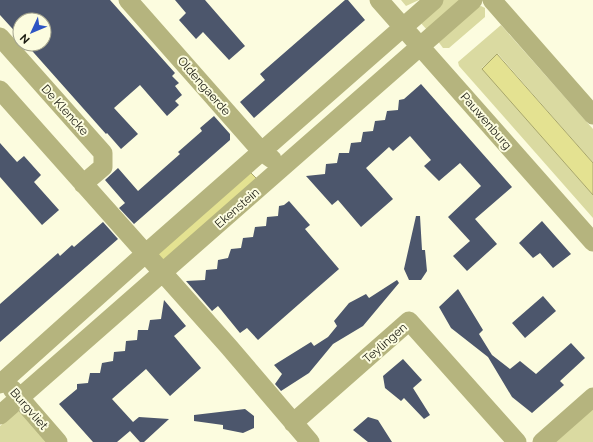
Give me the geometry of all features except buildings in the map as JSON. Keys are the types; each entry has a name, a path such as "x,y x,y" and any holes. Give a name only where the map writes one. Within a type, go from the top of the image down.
{"street":[{"name":"Oldengaerde","path":"128,0 262,152 283,168"},
{"name":"Pauwenburg","path":"379,0 593,242"},
{"path":"1,380 434,0"},
{"name":"Ekenstein","path":"0,415 473,0"},
{"path":"492,0 593,115"},
{"name":"De Klencke","path":"0,37 103,153 103,167 83,184"},
{"path":"0,90 163,273 310,442"},
{"name":"Teylingen","path":"293,423 409,321 517,442"},
{"name":"Burgvliet","path":"1,380 58,442"},
{"path":"542,442 593,397"}],"green space":[{"path":"401,0 419,0 406,6"},
{"path":"443,0 464,0 428,31 419,21"},
{"path":"481,6 485,8 485,17 449,48 443,48 437,40 475,7"},
{"path":"501,25 593,129 593,163 498,54 482,68 593,195 593,218 459,66 458,62"},
{"path":"593,404 593,442 550,442"},
{"path":"17,411 23,413 53,442 0,442 0,426"}],"shaded area":[{"path":"497,54 593,163 593,195 482,69"},
{"path":"248,170 258,180 163,265 153,254"}]}
